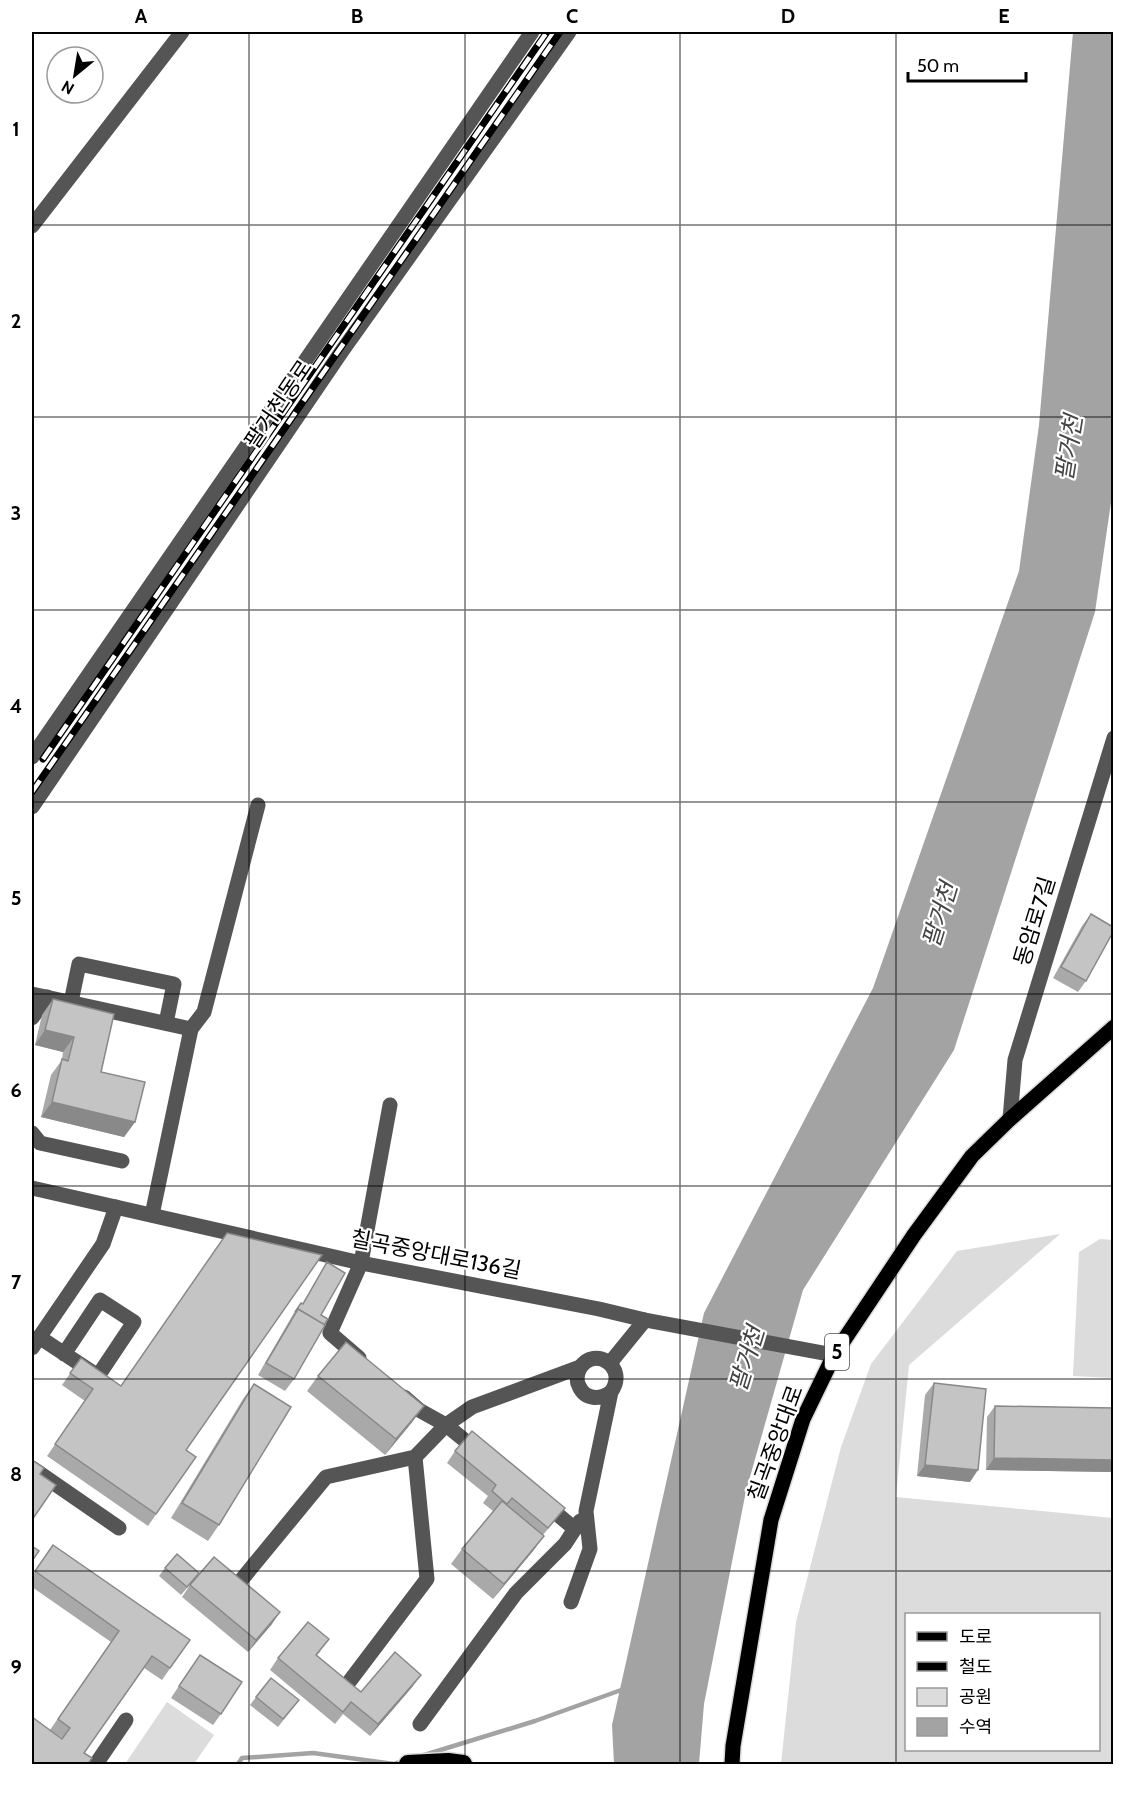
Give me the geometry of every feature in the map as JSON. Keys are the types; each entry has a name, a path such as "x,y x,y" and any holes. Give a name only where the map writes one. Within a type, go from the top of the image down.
{"highway":[{"path":"408,1764 448,1762 463,1764"}],"main road":[{"name":"칠곡중앙대로","path":"732,1764 733,1746 771,1520 803,1419 834,1355 915,1234 972,1156 1113,1027"}],"street":[{"path":"32,225 182,32"},
{"name":"팔거천동로","path":"32,757 532,32"},
{"name":"팔거천동로","path":"32,807 342,351 569,32"},
{"name":"동암로7길","path":"1010,1119 1015,1060 1113,738"},
{"path":"152,1215 191,1029 204,1012 258,805"},
{"path":"71,1002 79,964 153,979 174,984 166,1023"},
{"path":"32,1018 39,996 191,1029"},
{"path":"374,1371 330,1333 361,1263 390,1105"},
{"path":"32,1133 40,1143 122,1161"},
{"name":"칠곡중앙대로136길","path":"32,1188 361,1263 834,1355"},
{"path":"64,1354 100,1300 134,1322 98,1376 64,1354 35,1343 103,1244 116,1207"},
{"path":"610,1363 645,1320"},
{"path":"237,1584 326,1477 415,1457 446,1425 472,1407 580,1367 591,1359 610,1363 616,1374 615,1387 606,1396 593,1398 582,1392 577,1380 580,1367"},
{"path":"392,1387 419,1410 446,1425 492,1462"},
{"path":"571,1602 590,1549 586,1511 611,1392"},
{"path":"350,1682 427,1580 415,1457"},
{"path":"32,1468 118,1528"},
{"path":"529,1491 575,1529"},
{"path":"420,1724 516,1593 565,1544 586,1511"},
{"path":"96,1764 126,1720"}],"green space":[{"path":"1060,1234 909,1365 896,1497 1113,1518 1113,1764 781,1764 796,1622 841,1447 871,1364 957,1251"},
{"path":"1100,1239 1113,1240 1113,1378 1073,1376 1079,1252"},
{"path":"167,1702 214,1735 194,1764 125,1764"}],"water":[{"name":"팔거천","path":"1073,32 1113,32 1114,482 1095,612 954,1050 803,1290 746,1491 704,1704 699,1764 614,1764 612,1725 704,1313 873,988 1019,571 1039,425"}],"building":[{"path":"1091,914 1113,927 1113,932 1086,981 1061,967"},
{"path":"53,999 114,1014 101,1072 145,1082 135,1122 52,1102 62,1059 68,1061 74,1037 45,1030"},
{"path":"227,1233 322,1255 186,1450 196,1457 156,1514 55,1444 93,1389 70,1373 81,1358 121,1386"},
{"path":"327,1262 345,1273 321,1315 328,1319 324,1325 298,1309 295,1312 301,1303 303,1304"},
{"path":"298,1309 325,1325 294,1379 266,1363"},
{"path":"346,1342 424,1406 396,1439 318,1376"},
{"path":"934,1383 986,1389 978,1470 925,1465"},
{"path":"254,1384 291,1407 219,1525 182,1503"},
{"path":"995,1406 1113,1408 1113,1460 994,1458"},
{"path":"472,1431 565,1508 548,1528 512,1498 507,1504 492,1491 496,1485 455,1451"},
{"path":"32,1460 44,1468 40,1474 56,1485 32,1520"},
{"path":"502,1501 544,1536 504,1584 462,1549"},
{"path":"53,1545 190,1640 170,1668 152,1656 84,1753 92,1758 88,1764 32,1764 32,1717 62,1739 70,1728 58,1719 119,1631 35,1571"},
{"path":"32,1546 39,1551 32,1561"},
{"path":"177,1554 199,1573 187,1587 165,1568"},
{"path":"214,1557 280,1612 256,1640 190,1585"},
{"path":"308,1622 329,1639 316,1655 361,1692 395,1652 421,1675 378,1724 351,1702 343,1712 278,1658"},
{"path":"200,1655 242,1682 221,1714 179,1686"},
{"path":"271,1678 299,1700 283,1719 256,1697"}],"waterway":[{"path":"421,1756 535,1721 624,1689"},
{"path":"238,1764 242,1758 313,1753 394,1764 404,1761"}],"railway":[{"path":"43,759 547,32"},
{"path":"32,792 560,32"}]}
